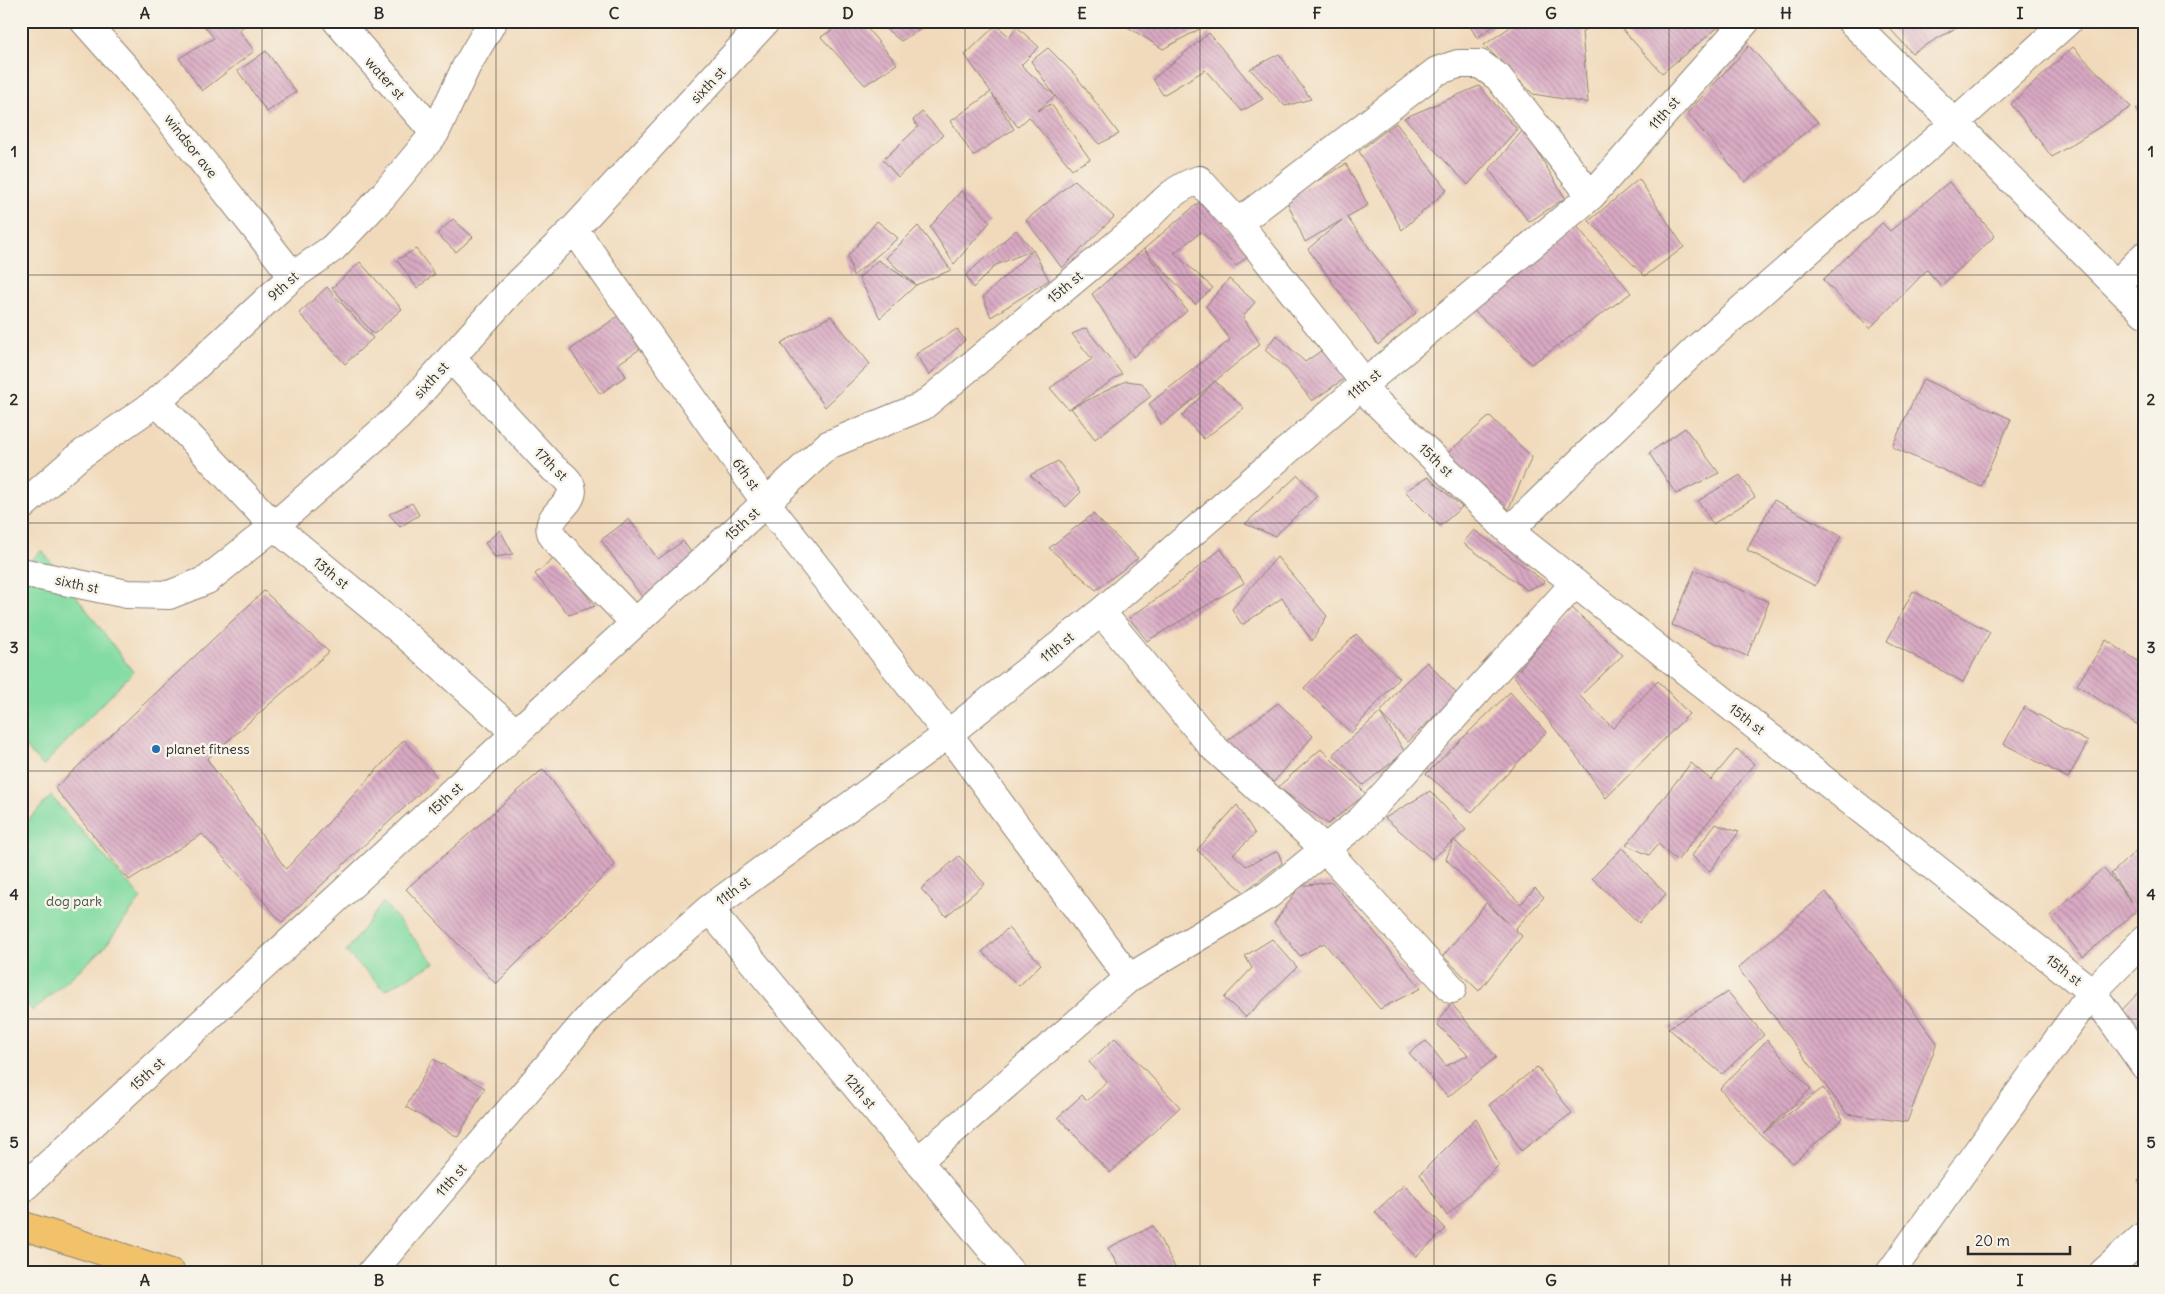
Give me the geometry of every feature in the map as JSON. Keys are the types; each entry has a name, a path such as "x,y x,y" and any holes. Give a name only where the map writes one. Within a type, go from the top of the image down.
{"main road":[{"path":"21,1225 171,1273"}],"street":[{"name":"windsor ave","path":"84,21 156,102 293,276"},
{"name":"water st","path":"337,21 434,133"},
{"name":"9th st","path":"21,507 79,456 157,402 293,276 333,248 382,197 434,133 466,67 493,21"},
{"name":"sixth st","path":"21,572 127,594 169,595 207,580 274,526 398,417 510,292 574,229 766,21"},
{"name":"11th st","path":"371,1273 592,1014 709,909 948,734 1101,612 1365,383 1591,196 1746,21"},
{"path":"1851,21 1956,122 2144,312"},
{"path":"1509,531 1695,350 1956,122 2068,21"},
{"path":"1238,223 1437,71 1458,64 1480,64 1498,77 1591,196"},
{"name":"15th st","path":"21,1190 828,445 923,406 1141,224 1183,185 1199,180 1238,223 1365,383 1370,396 1509,531 2092,992 2144,1065"},
{"name":"6th st","path":"574,229 766,502 948,734 1129,978"},
{"path":"2117,284 2144,256"},
{"name":"17th st","path":"451,358 554,469 566,476 572,487 572,493 551,524 551,532 558,543 635,623"},
{"name":"13th st","path":"157,402 274,526 408,636 516,733"},
{"path":"918,1161 1129,978 1268,895 1361,820 1575,583"},
{"path":"1101,612 1212,746 1324,848 1452,988"},
{"name":"12th st","path":"709,909 1011,1273"},
{"path":"1890,1273 2092,992 2144,940"},
{"path":"2103,1273 2144,1236"}],"green space":[{"path":"42,550 133,672 43,766 21,743 21,570"},
{"name":"dog park","path":"51,796 141,898 103,949 33,1011 21,1000 21,828"},
{"path":"383,902 435,963 385,990 346,952"}],"building":[{"path":"200,21 250,21 239,30 254,51 202,91 179,58 214,38"},
{"path":"846,21 861,21 897,64 865,85 821,37"},
{"path":"876,21 934,21 901,41"},
{"path":"1118,21 1199,21 1203,27 1163,49"},
{"path":"1470,21 1501,21 1477,38 1468,23"},
{"path":"1519,21 1599,21 1582,32 1588,103 1533,94 1484,45"},
{"path":"1615,21 1726,21 1662,73"},
{"path":"1883,21 1968,21 1912,53"},
{"path":"996,25 1010,37 1017,27 1039,47 1021,65 1055,96 1037,111 1051,104 1090,159 1072,169 1029,117 1018,127 992,94 1014,129 973,156 951,121 991,92 965,55"},
{"path":"1209,33 1263,99 1242,111 1205,70 1163,95 1153,79"},
{"path":"1749,46 1818,122 1745,182 1687,113"},
{"path":"2073,47 2131,107 2052,157 2011,104"},
{"path":"1048,48 1076,76 1119,134 1099,144 1055,96 1031,61"},
{"path":"266,51 296,92 267,112 238,71"},
{"path":"1279,54 1311,99 1285,106 1250,69"},
{"path":"1479,86 1517,129 1468,185 1404,118"},
{"path":"2144,104 2144,120 2136,109"},
{"path":"922,112 943,135 898,177 883,160 918,127 913,120"},
{"path":"1396,123 1447,190 1402,230 1359,151"},
{"path":"1524,129 1565,198 1529,222 1489,170"},
{"path":"1346,164 1368,205 1347,217 1416,313 1378,345 1308,249 1342,220 1305,242 1286,199"},
{"path":"1639,179 1684,247 1645,276 1589,221"},
{"path":"1075,180 1114,217 1062,268 1026,220"},
{"path":"1949,182 1995,236 1941,286 1927,270 1870,328 1823,280 1882,223 1890,231"},
{"path":"961,191 990,222 954,264 930,227"},
{"path":"1203,199 1251,254 1236,266 1201,232 1174,253 1213,288 1195,304 1144,249"},
{"path":"453,219 473,237 456,252 437,234"},
{"path":"877,221 898,238 853,276 848,256"},
{"path":"918,226 951,270 916,285 886,258"},
{"path":"1577,226 1631,293 1532,364 1473,310"},
{"path":"1016,230 1033,250 996,265 973,288 966,275"},
{"path":"416,249 435,274 417,288 397,260"},
{"path":"1144,249 1187,311 1133,357 1092,294"},
{"path":"1033,250 1049,280 991,317 983,297"},
{"path":"878,260 916,285 880,318 859,278"},
{"path":"360,262 402,309 374,334 332,288"},
{"path":"1229,279 1255,302 1243,317 1260,344 1162,425 1149,404 1230,340 1206,306"},
{"path":"327,287 373,338 345,364 299,313"},
{"path":"618,316 640,349 618,364 626,376 600,394 570,350"},
{"path":"831,316 870,364 825,407 781,343"},
{"path":"1086,328 1122,374 1068,409 1050,388 1092,359 1072,334"},
{"path":"957,329 965,340 929,375 916,354"},
{"path":"1276,335 1305,362 1328,346 1350,375 1312,401 1288,370 1265,350"},
{"path":"1923,379 2011,419 1981,487 1892,447"},
{"path":"1126,381 1142,383 1151,396 1095,439 1071,408"},
{"path":"1215,381 1244,408 1204,439 1182,416"},
{"path":"1490,416 1532,457 1504,519 1444,456"},
{"path":"1685,428 1719,473 1676,494 1649,453"},
{"path":"1058,461 1081,492 1066,507 1030,475"},
{"path":"1298,475 1317,496 1275,536 1245,524"},
{"path":"1740,475 1755,497 1713,524 1698,501"},
{"path":"1428,477 1462,507 1440,526 1405,491"},
{"path":"1774,500 1841,536 1815,586 1747,550"},
{"path":"412,503 419,515 400,527 389,514"},
{"path":"1093,514 1138,558 1096,590 1049,548"},
{"path":"629,519 658,559 683,541 698,562 645,601 601,540"},
{"path":"500,530 513,554 495,557 485,543"},
{"path":"1474,530 1545,582 1527,590 1463,543"},
{"path":"1221,549 1244,583 1147,641 1129,618 1175,586"},
{"path":"556,557 595,606 569,615 535,574"},
{"path":"1277,557 1327,616 1312,641 1282,598 1242,625 1232,609"},
{"path":"1695,570 1769,602 1747,656 1672,625"},
{"name":"planet fitness","path":"264,591 329,652 207,759 286,869 404,740 437,777 282,922 202,834 129,880 55,788"},
{"path":"1913,591 1990,632 1963,682 1887,641"},
{"path":"1571,607 1623,655 1580,696 1613,728 1658,681 1689,714 1606,798 1580,761 1514,676"},
{"path":"1356,634 1399,678 1351,733 1304,688"},
{"path":"2106,640 2144,665 2144,729 2077,685"},
{"path":"1427,662 1457,694 1408,742 1380,713 1401,686"},
{"path":"1510,692 1546,732 1472,812 1426,774"},
{"path":"1278,703 1313,736 1273,783 1226,742"},
{"path":"2024,707 2088,742 2068,778 2004,744"},
{"path":"1380,713 1405,752 1363,785 1333,754"},
{"path":"1321,749 1366,794 1328,824 1278,787"},
{"path":"1737,749 1754,764 1677,861 1658,844 1649,855 1626,845 1691,763 1711,780"},
{"path":"543,769 615,865 496,984 406,889"},
{"path":"1430,791 1466,830 1432,859 1385,818"},
{"path":"1237,805 1255,834 1233,854 1246,866 1278,851 1282,863 1244,892 1197,850"},
{"path":"1715,824 1739,832 1710,871 1692,856"},
{"path":"1454,840 1521,904 1535,888 1544,897 1515,929 1522,936 1479,991 1443,956 1486,903 1507,922 1446,859"},
{"path":"2144,843 2144,904 2083,957 2050,916 2103,868 2132,902 2111,874"},
{"path":"1622,848 1666,894 1639,923 1592,878"},
{"path":"959,856 985,884 946,916 921,889"},
{"path":"1332,882 1421,988 1380,1009 1324,943 1300,956 1274,923 1300,886"},
{"path":"1826,892 1937,1043 1907,1122 1847,1114 1738,968"},
{"path":"1008,928 1041,964 1019,986 982,952"},
{"path":"1272,939 1297,967 1246,1017 1224,998 1252,968 1245,956"},
{"path":"2144,987 2144,1038 2120,1012"},
{"path":"1728,992 1764,1035 1722,1074 1668,1028"},
{"path":"1451,1003 1496,1057 1448,1097 1409,1053 1426,1041 1446,1066 1468,1055 1437,1024"},
{"path":"1115,1038 1180,1107 1110,1173 1058,1117 1082,1095 1087,1101 1107,1082 1089,1062"},
{"path":"1767,1040 1811,1089 1763,1133 1823,1088 1843,1119 1793,1163 1761,1135 1720,1089"},
{"path":"433,1059 485,1088 458,1137 406,1107"},
{"path":"1537,1067 1572,1113 1521,1151 1509,1130 1489,1105"},
{"path":"1476,1118 1499,1165 1447,1216 1420,1174"},
{"path":"2144,1176 2144,1188 2138,1181"},
{"path":"1404,1185 1446,1229 1416,1257 1375,1212"},
{"path":"1153,1226 1178,1273 1122,1273 1108,1248"}],"place":[{"name":"planet fitness","path":"156,749"}]}
